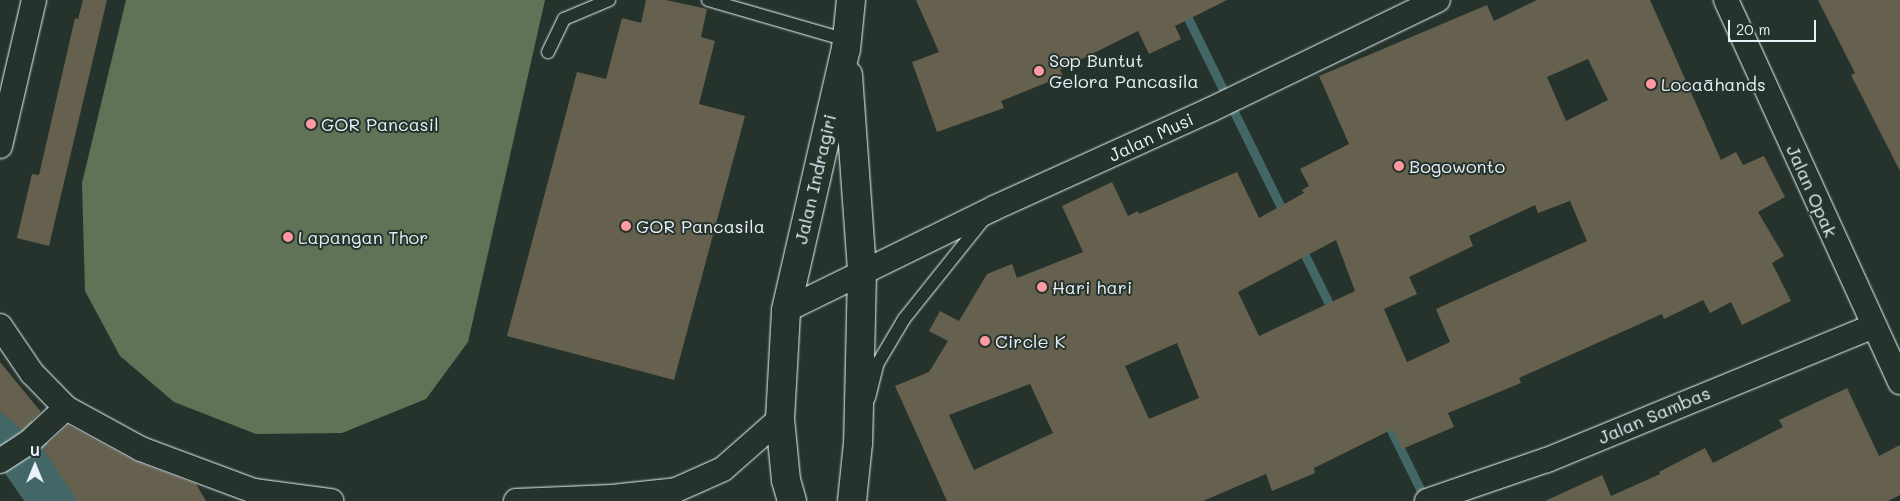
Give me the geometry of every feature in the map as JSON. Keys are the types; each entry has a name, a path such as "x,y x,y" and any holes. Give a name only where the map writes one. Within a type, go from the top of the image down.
{"street":[{"path":"0,146 4,106 34,0"},
{"name":"Jalan Indragiri","path":"792,501 786,480 780,419 786,310 847,45 851,0"},
{"name":"Jalan Musi","path":"862,272 994,208 1210,110 1438,0"},
{"name":"Jalan Opak","path":"1726,0 1900,382"},
{"name":"Jalan Indragiri","path":"847,45 862,272 858,443 852,501"},
{"path":"786,310 862,272"},
{"path":"0,326 32,373 66,408 141,449 254,490 332,501"},
{"name":"Jalan Sambas","path":"1431,500 1548,460 1873,326"},
{"path":"0,461 29,442 66,408"},
{"path":"516,501 612,497 676,490 722,469 780,419"}],"lane":[{"path":"548,52 564,19 608,0"},
{"path":"708,0 847,45"},
{"path":"858,443 878,363 929,284 994,208"}],"green space":[{"name":"Lapangan Thor","path":"126,0 545,0 468,342 426,399 342,433 256,434 174,402 120,356 85,291 82,183"}],"building":[{"path":"83,0 107,0 49,246 17,238 32,174 39,175 75,18 78,19"},
{"name":"GOR Pancasila","path":"646,0 666,0 707,9 701,37 715,41 699,104 745,116 674,380 507,336 577,72 606,79 622,18 641,23"},
{"path":"916,0 1227,0 1175,26 1181,39 1149,54 1138,31 1060,70 1063,76 1001,101 1004,108 937,132 912,62 939,52"},
{"path":"1537,0 1650,0 1721,160 1736,152 1743,165 1764,156 1785,197 1758,212 1784,256 1772,263 1791,301 1742,325 1731,302 1710,313 1703,300 1664,319 1662,314 1519,378 1521,383 1448,413 1454,427 1402,449 1393,429 1314,468 1315,473 1272,491 1266,474 1203,501 947,501 895,386 929,372 948,341 929,331 940,311 959,321 987,274 1012,264 1017,278 1083,252 1062,206 1112,182 1128,216 1138,211 1139,214 1237,172 1259,218 1304,193 1302,190 1309,186 1300,169 1349,144 1319,76 1487,5 1494,21","holes":["1588,59 1608,100 1566,121 1547,77","1570,201 1587,241 1436,309 1450,342 1407,362 1384,309 1417,294 1409,277 1473,246 1469,236 1535,205 1538,213","1336,240 1355,291 1259,336 1238,292","1177,343 1199,398 1149,419 1125,366","1030,384 1053,433 974,470 949,415"]},
{"path":"1818,0 1900,0 1900,171 1851,75 1855,73"},
{"path":"0,362 41,412 22,430 0,411"},
{"path":"1847,388 1879,456 1900,445 1900,495 1888,501 1545,501 1602,475 1611,496 1660,474 1659,472 1705,448 1713,463 1783,427 1779,420"},
{"path":"68,425 135,461 196,484 206,501 77,501 43,448"}],"waterway":[{"path":"1179,0 1285,215"},
{"path":"1301,247 1334,314"},
{"path":"1386,420 1426,501"},
{"path":"0,421 56,501"}],"place":[{"name":"Sop Buntut Gelora Pancasila","path":"1039,71"},
{"name":"Locaāhands","path":"1651,84"},
{"name":"GOR Pancasil","path":"311,124"},
{"name":"Bogowonto","path":"1399,166"},
{"name":"GOR Pancasila","path":"626,226"},
{"name":"Lapangan Thor","path":"288,237"},
{"name":"Hari hari","path":"1042,287"},
{"name":"Circle K","path":"985,341"}]}
